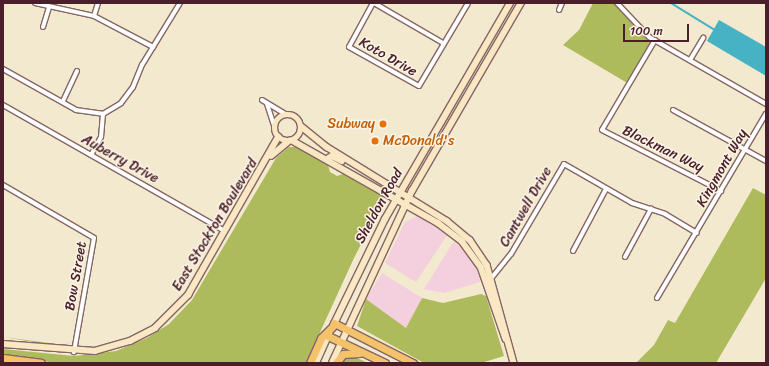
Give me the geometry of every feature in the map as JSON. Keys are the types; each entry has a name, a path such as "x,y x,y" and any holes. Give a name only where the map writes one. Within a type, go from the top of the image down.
{"highway":[{"path":"310,363 321,338 333,325 413,363"},
{"path":"328,336 385,363"},
{"path":"336,363 348,352 367,355"},
{"path":"3,358 41,363"}],"street":[{"path":"35,3 94,16 153,47"},
{"path":"94,16 98,3"},
{"path":"3,69 63,101 76,110 104,114 121,103 133,87 153,47 180,3"},
{"path":"373,3 443,43"},
{"name":"Koto Drive","path":"373,3 349,47 414,85 422,83 443,43 468,3"},
{"name":"Sheldon Road","path":"316,363 333,325 396,199 510,3"},
{"name":"Sheldon Road","path":"332,363 409,197 521,3"},
{"path":"559,10 562,3"},
{"path":"616,3 634,25 655,40 766,104"},
{"path":"44,27 49,7"},
{"path":"690,60 703,38"},
{"name":"Blackman Way","path":"655,40 602,130 721,191"},
{"path":"63,101 77,72"},
{"path":"262,100 266,104 287,115 295,117 302,127 371,174 409,197 470,240 492,279 506,339"},
{"path":"266,104 278,137 291,141 327,159 396,199 462,241 476,258 514,363"},
{"name":"Auberry Drive","path":"3,105 226,232"},
{"path":"673,110 766,161"},
{"path":"91,156 101,137 104,114"},
{"name":"Kingmont Way","path":"657,298 697,233 766,114"},
{"path":"275,129 279,118 287,115"},
{"path":"291,141 302,127"},
{"name":"East Stockton Boulevard","path":"3,344 74,352 125,343 168,318 188,295 270,157 278,137"},
{"name":"East Stockton Boulevard","path":"270,157 291,141"},
{"path":"327,159 334,156 371,174"},
{"name":"Cantwell Drive","path":"486,283 492,279 512,254 564,164 606,189 651,209 697,233"},
{"name":"Bow Street","path":"3,185 94,238 74,352"},
{"path":"573,251 606,189"},
{"path":"625,257 651,209"}],"shaded area":[{"path":"417,216 448,234 416,282 385,263 405,222"},
{"path":"454,241 471,258 481,279 480,282 444,293 424,289"},
{"path":"382,273 422,298 406,328 366,299"}],"green space":[{"path":"593,3 615,3 637,29 655,40 629,84 563,45 579,30"},
{"path":"289,147 297,147 328,165 330,172 337,176 343,174 382,196 386,203 376,215 354,258 306,363 57,363 3,356 3,349 74,356 116,351 147,338 169,324 192,300 276,158"},
{"path":"753,188 766,195 766,278 716,363 636,363 654,345 668,320 675,323"},
{"path":"481,294 486,296 504,356 481,363 424,363 357,326 366,299 406,328 422,298 443,303"},
{"path":"3,337 65,345 71,341 63,347"},
{"path":"353,356 368,363 341,363 346,357"}],"water":[{"path":"719,20 766,47 766,76 707,41"}],"waterway":[{"path":"671,3 715,30"}],"place":[{"name":"Subway","path":"383,124"},
{"name":"McDonald's","path":"375,141"}]}
